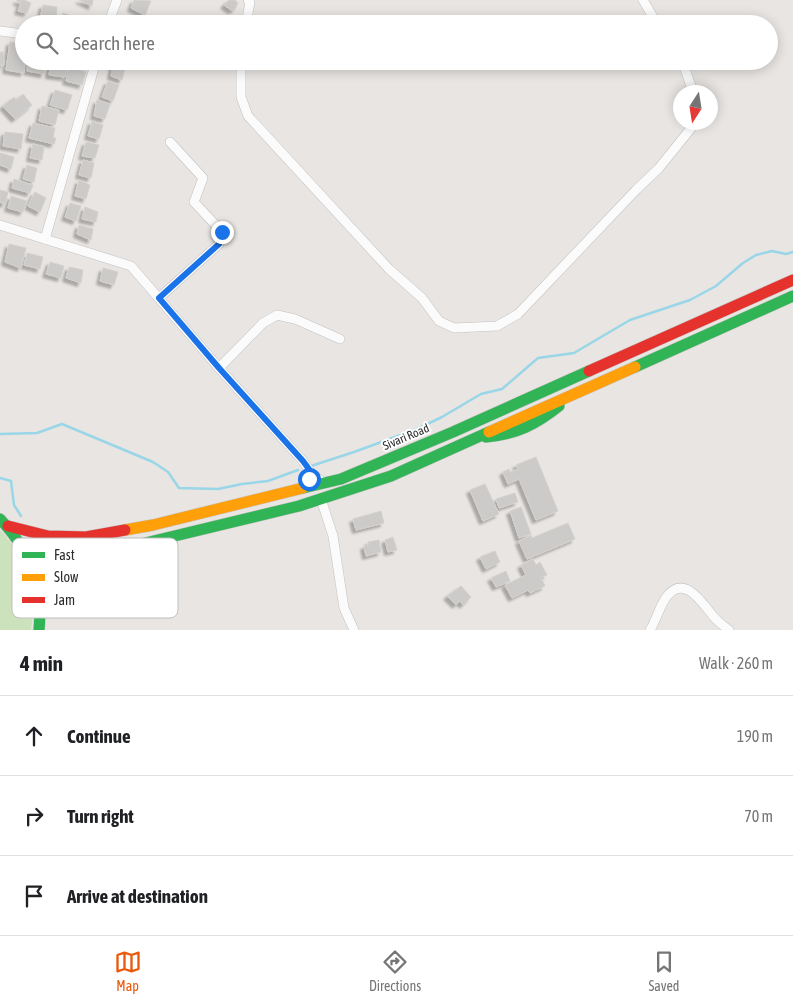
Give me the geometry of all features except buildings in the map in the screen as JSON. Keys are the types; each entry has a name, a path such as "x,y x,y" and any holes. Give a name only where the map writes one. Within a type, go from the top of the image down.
{"main road":[{"name":"Sivari Road","path":"4,522 48,536 86,537 154,525 340,479 444,436 793,280"},
{"path":"164,538 299,506 391,476 793,296"},
{"path":"4,522 16,538"}],"street":[{"path":"111,15 117,0"},
{"path":"248,0 250,2 248,15"},
{"path":"642,0 651,15"},
{"path":"0,32 15,33"},
{"path":"45,238 93,70"},
{"path":"240,70 241,97 248,116 389,269 422,298 438,321 454,328 497,326 518,314 659,168 690,130"},
{"path":"685,70 691,85"},
{"path":"159,298 219,244 222,232 194,202 203,178 170,142"},
{"path":"0,225 131,266 311,472 324,483"},
{"path":"219,368 263,323 277,316 295,319 340,339"},
{"path":"302,489 309,479 311,472"},
{"path":"321,499 333,536 344,608 354,630"},
{"path":"650,630 668,595 677,589 689,590 698,597 713,616 729,630"}],"green space":[{"path":"0,530 12,544 12,618 33,618 31,630 0,630"}],"waterway":[{"path":"311,466 417,429 481,394 502,389 538,358 574,353 630,320 690,300 716,286 743,263 756,255 772,251 786,254 793,252"},
{"path":"0,434 37,433 62,424 153,462 168,472 179,488 218,489 268,481 298,470"},
{"path":"0,478 11,481 14,505 21,516"}],"traffic: fast":[{"path":"635,367 793,296"},
{"path":"303,488 341,479 453,432 589,371"},
{"path":"486,437 507,434 525,428 559,406"},
{"path":"166,538 299,506 391,476 489,432"},
{"path":"0,519 15,538"},
{"path":"39,630 40,618"}],"traffic: slow":[{"path":"489,432 635,367"},
{"path":"125,530 153,525 303,488"}],"traffic: jam":[{"path":"589,371 793,280"},
{"path":"8,526 48,536 86,537 125,530"}],"route":[{"path":"222,232 219,244 159,298 194,340 303,461 311,472 309,479"}]}
